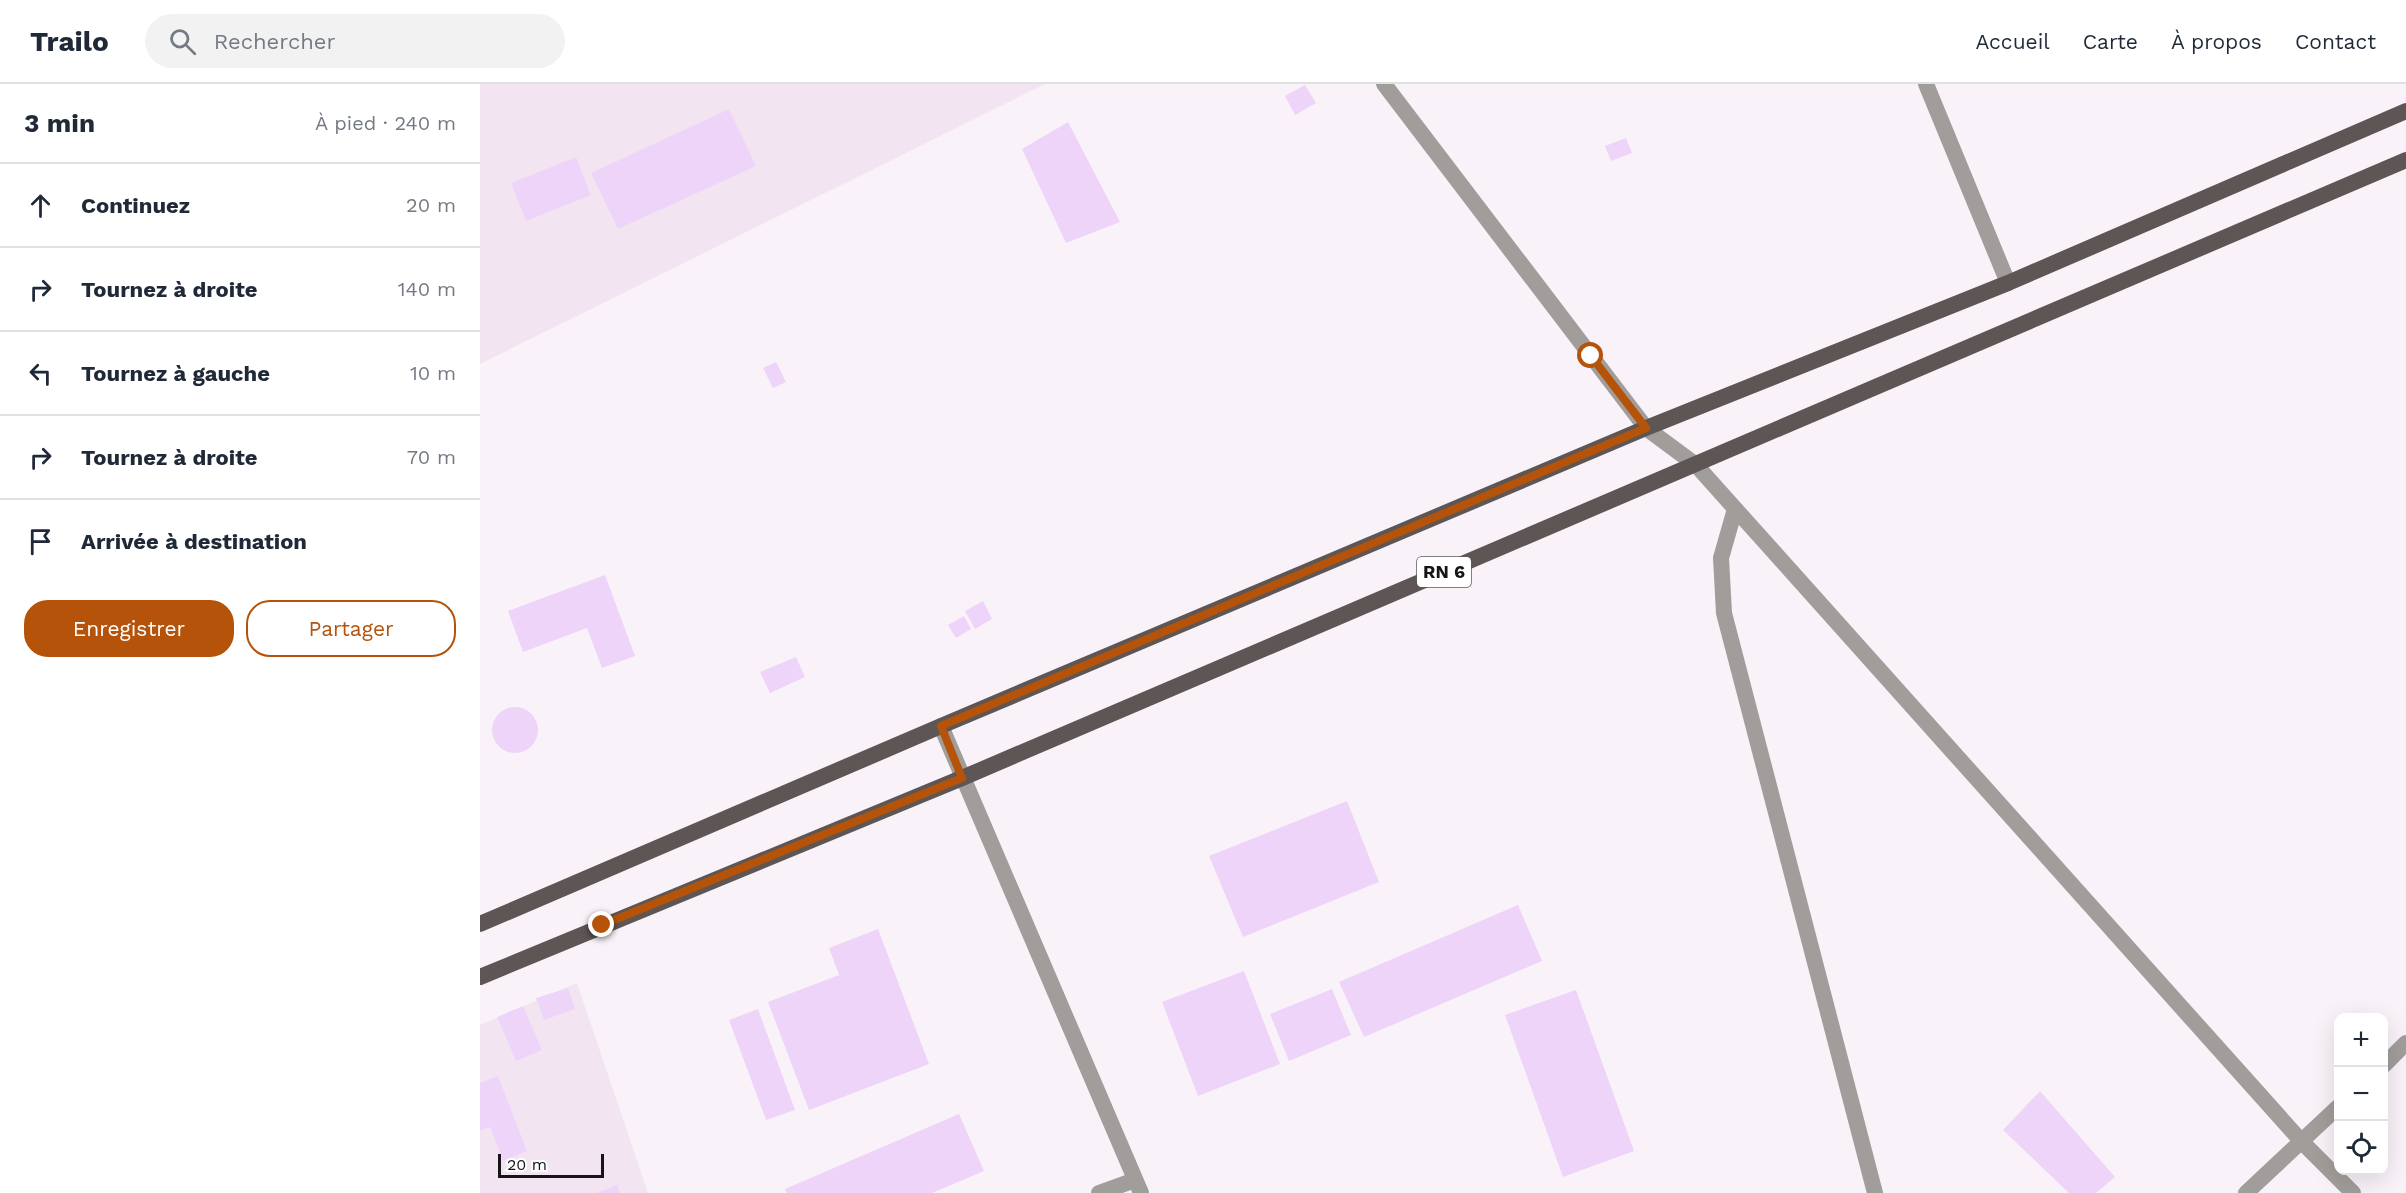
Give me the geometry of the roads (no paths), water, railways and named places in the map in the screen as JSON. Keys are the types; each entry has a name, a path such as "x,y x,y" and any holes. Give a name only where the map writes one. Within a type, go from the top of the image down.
{"main road":[{"name":"RN 6","path":"480,924 1646,428 2008,283 2406,111"},
{"name":"RN 6","path":"480,977 962,778 2406,160"}],"street":[{"path":"1384,84 1646,428 1696,465 2302,1142 2353,1193"},
{"path":"1926,84 2008,283"},
{"path":"1735,509 1721,558 1724,612 1875,1193"},
{"path":"941,726 1138,1187 1099,1193"},
{"path":"2388,1061 2406,1044"},
{"path":"2247,1193 2334,1111"}]}
